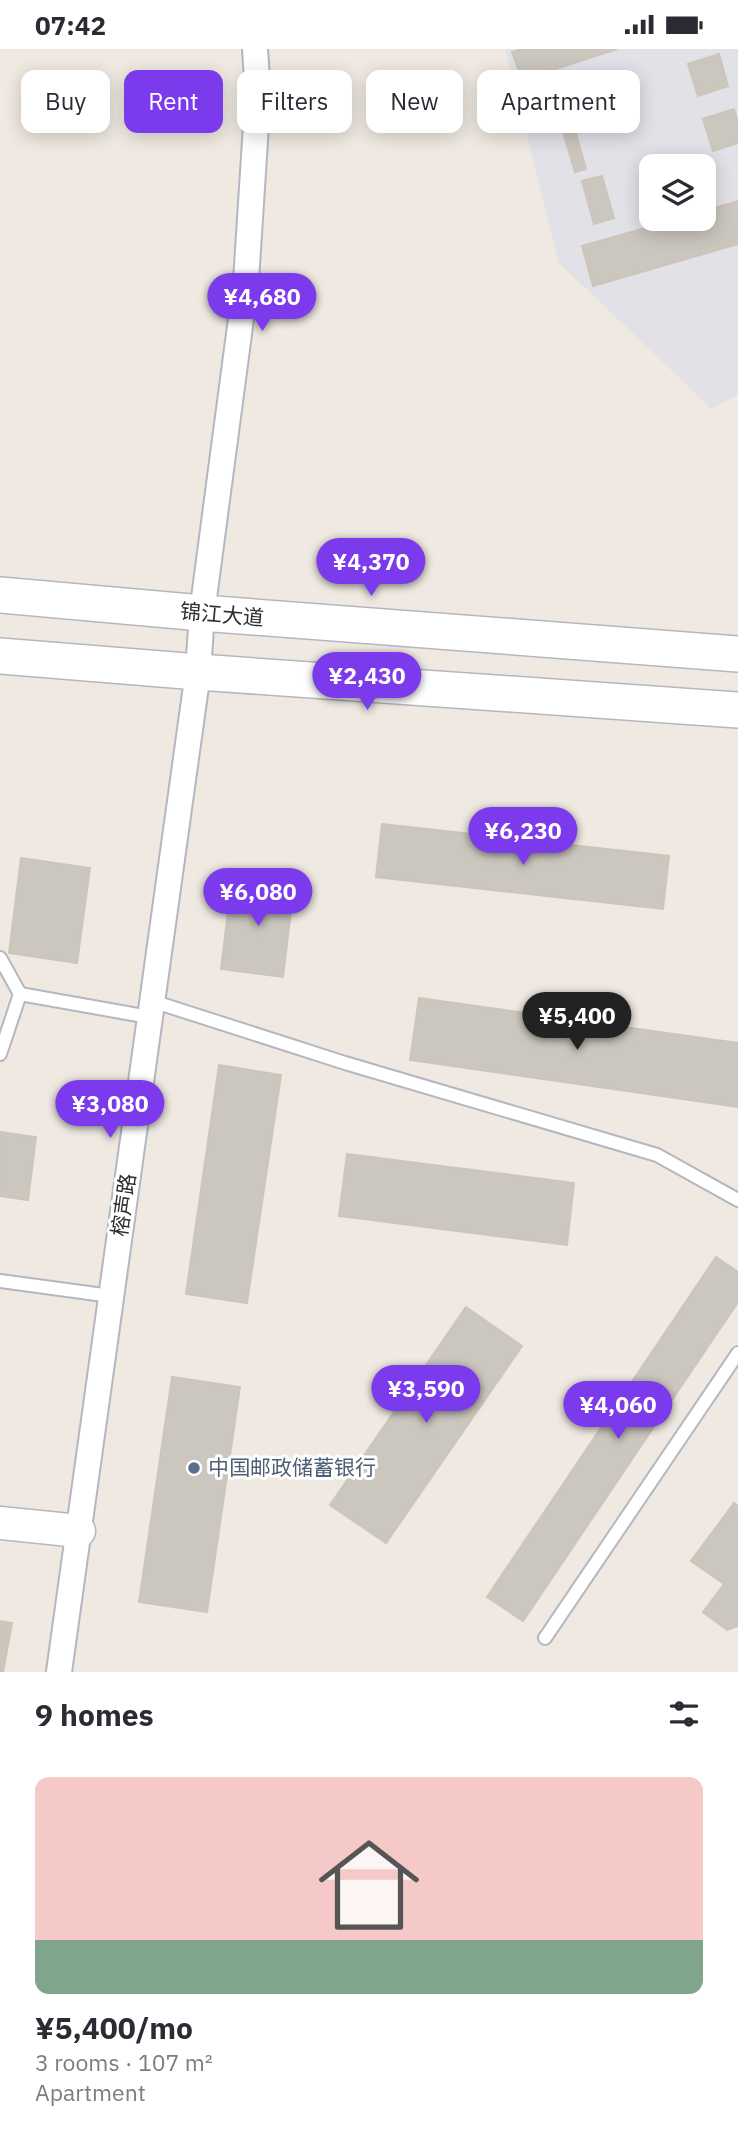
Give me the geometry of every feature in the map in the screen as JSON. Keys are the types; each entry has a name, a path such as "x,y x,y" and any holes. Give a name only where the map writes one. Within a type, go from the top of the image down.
{"main road":[{"name":"锦江大道","path":"0,596 738,655"},
{"path":"0,656 738,709"}],"street":[{"name":"榕声路","path":"59,1672 198,672 202,613 246,281 258,94 255,49"},
{"path":"0,1523 79,1531"}],"lane":[{"path":"0,958 20,994 0,1054"},
{"path":"20,994 151,1009 345,1063 657,1155 738,1200"},
{"path":"0,1281 111,1296"},
{"path":"545,1638 738,1353"}],"shaded area":[{"path":"505,49 738,49 738,394 712,409 559,263 526,133 640,133 640,70 510,70"}],"building":[{"path":"520,49 617,49 553,70 518,70 512,52"},
{"path":"719,54 728,86 698,96 688,64"},
{"path":"734,109 738,123 738,143 713,151 703,119"},
{"path":"563,133 576,133 586,169 575,172"},
{"path":"602,176 614,218 594,224 582,181"},
{"path":"738,201 738,244 593,286 582,246 639,230 716,231 716,207"},
{"path":"382,824 669,856 663,909 376,877"},
{"path":"21,858 90,868 77,963 9,953"},
{"path":"232,879 294,886 283,977 221,969"},
{"path":"419,998 738,1043 738,1107 410,1060"},
{"path":"219,1065 281,1075 247,1303 186,1294"},
{"path":"0,1132 36,1137 28,1200 0,1196"},
{"path":"347,1154 574,1183 567,1245 339,1216"},
{"path":"716,1257 738,1272 738,1302 523,1621 487,1597"},
{"path":"466,1307 522,1346 386,1543 330,1505"},
{"path":"172,1377 240,1387 207,1612 139,1602"},
{"path":"734,1503 738,1506 738,1626 727,1630 703,1612 724,1584 691,1561"},
{"path":"0,1621 12,1623 3,1672 0,1672"}],"place":[{"name":"中国邮政储蓄银行","path":"194,1468"}]}
